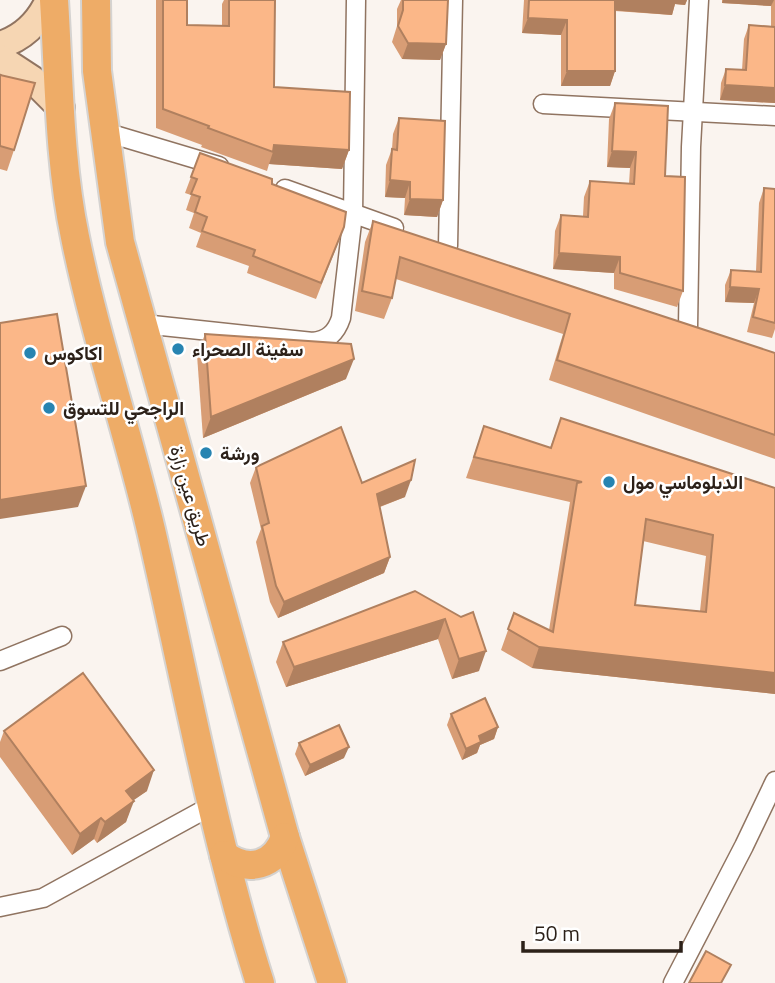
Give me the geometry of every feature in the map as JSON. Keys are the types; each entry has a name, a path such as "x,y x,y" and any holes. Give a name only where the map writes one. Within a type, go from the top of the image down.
{"main road":[{"path":"0,45 26,33 51,0"},
{"path":"51,0 66,180 74,236 150,527 211,806 260,983"},
{"name":"طريق عين زارة","path":"96,0 97,71 120,242 285,837 332,983"},
{"path":"0,58 32,79 61,108"},
{"path":"224,855 240,864 260,865 276,855 285,837"}],"street":[{"path":"143,324 313,342 322,341 335,331 341,318 353,214 356,0"},
{"path":"448,246 453,0"},
{"path":"688,327 698,0"},
{"path":"543,104 775,116"},
{"path":"105,132 234,171"},
{"path":"268,183 412,234"},
{"path":"0,661 62,636"},
{"path":"673,983 775,780"},
{"path":"0,906 43,898 211,806"}],"building":[{"path":"163,0 187,0 187,25 229,26 229,0 275,0 274,87 350,92 349,150 274,145 273,152 163,109"},
{"path":"403,0 448,0 446,44 408,43 398,26"},
{"path":"529,0 615,0 615,71 567,71 567,20 528,18"},
{"path":"749,25 775,27 775,88 725,85 726,69 746,70"},
{"path":"0,75 35,83 14,150 0,146"},
{"path":"615,103 668,106 665,176 685,177 683,291 620,273 620,257 559,253 561,215 588,217 590,181 634,184 636,152 612,151"},
{"path":"399,118 445,121 443,200 410,199 410,182 390,180 392,149 397,150"},
{"path":"200,153 272,179 272,184 346,212 344,227 321,283 253,256 255,250 202,231 207,217 195,212 200,197 191,194 197,179 191,177"},
{"path":"764,188 775,189 775,323 753,317 759,289 730,287 731,270 761,272"},
{"path":"373,221 775,353 775,435 557,360 570,314 400,257 392,298 362,291"},
{"path":"57,314 86,486 0,500 0,323"},
{"path":"205,334 351,344 354,359 211,417"},
{"path":"561,418 775,488 775,673 539,647 508,629 514,613 553,632 577,483 582,482 474,457 484,426 551,448","holes":["646,519 713,535 706,612 635,605"]},
{"path":"341,427 362,483 415,460 411,480 377,494 390,557 284,602 276,586 262,526 269,523 256,467"},
{"path":"415,591 461,617 473,612 486,651 459,659 445,619 294,667 283,642"},
{"path":"83,673 154,770 126,791 134,801 105,822 101,818 80,834 4,731"},
{"path":"485,698 498,727 479,736 481,742 466,749 451,714"},
{"path":"339,725 349,747 310,765 299,743"},
{"path":"706,951 731,965 721,983 689,983"}],"place":[{"name":"سفينة الصحراء","path":"178,349"},
{"name":"اكاكوس","path":"30,353"},
{"name":"الراجحي للتسوق","path":"49,408"},
{"name":"ورشة","path":"206,453"},
{"name":"الدبلوماسي مول","path":"609,482"}]}
